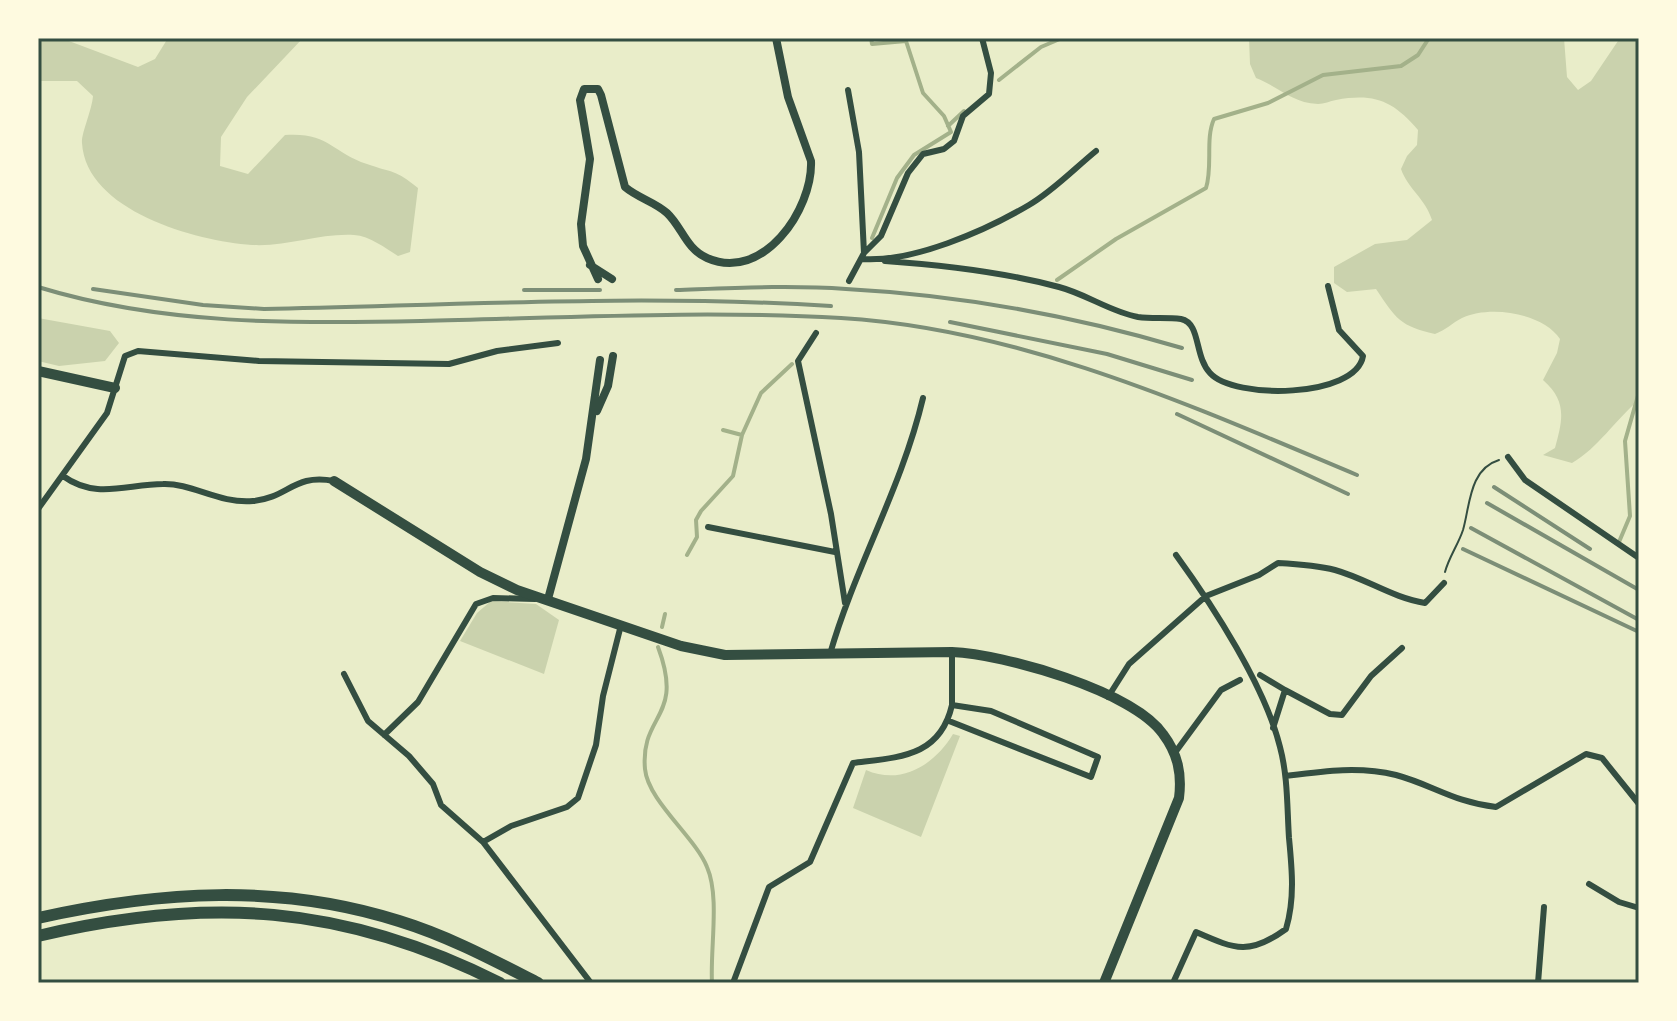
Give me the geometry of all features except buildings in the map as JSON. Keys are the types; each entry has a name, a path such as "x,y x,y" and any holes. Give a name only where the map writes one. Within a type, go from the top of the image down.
{"highway":[{"path":"38,918 104,903 189,894 227,893 328,902 399,921 449,939 538,983"},
{"path":"38,936 108,920 233,910 322,920 379,932 445,955 500,983"}],"main road":[{"path":"38,371 115,388"},
{"path":"334,481 480,572 702,652 725,655 952,652 1020,663 1108,697 1144,715 1162,731 1180,766 1179,798 1104,983"}],"street":[{"path":"598,279 589,265 581,224 590,159 580,100 584,89 590,86 598,89 601,95 625,187 666,212 697,252 707,259 728,262 755,255 780,241 804,199 811,172 788,97 776,38"},
{"path":"849,281 862,256 881,236 908,173 923,154 944,149 954,141 963,116 989,94 991,73 982,38"},
{"path":"848,90 859,152 862,256"},
{"path":"885,261 931,248 1030,205 1096,151"},
{"path":"862,256 1019,279 1061,288 1136,317 1182,319 1191,323 1197,334 1195,345 1209,373 1233,385 1260,390 1321,387 1355,373 1363,356 1339,330 1328,286"},
{"path":"589,265 602,270 612,279"},
{"path":"816,333 798,361 831,514 845,603"},
{"path":"38,509 107,413 125,356 138,351 259,361 449,364 497,351 558,343"},
{"path":"594,419 608,386 613,356"},
{"path":"384,735 418,702 476,604 493,598 548,599 594,419 600,360"},
{"path":"830,654 845,603 914,438 923,398"},
{"path":"1508,457 1525,480 1639,558"},
{"path":"63,476 77,486 99,491 166,483 231,501 257,501 312,477 334,481"},
{"path":"708,527 835,552"},
{"path":"1173,983 1196,932 1233,948 1252,948 1286,929 1292,907 1286,776 1273,728 1206,596 1176,555"},
{"path":"1108,697 1129,664 1206,596 1259,575 1278,563 1336,570 1382,587 1403,599 1425,603 1444,583"},
{"path":"483,842 511,826 567,807 578,798 596,745 603,696 621,625"},
{"path":"1260,675 1330,714 1342,715 1371,676 1402,648"},
{"path":"733,983 769,887 810,862 853,763 931,745 941,737 952,705 952,652"},
{"path":"344,674 368,721 409,756 433,784 441,805 483,842 591,983"},
{"path":"1174,754 1221,690 1240,680"},
{"path":"1273,728 1285,690"},
{"path":"949,721 1091,777 1098,757 991,711 952,705"},
{"path":"1286,776 1364,769 1400,776 1446,797 1496,807 1575,760 1593,755 1602,758 1639,804"},
{"path":"1589,884 1619,902 1639,908"},
{"path":"1538,983 1544,907"}],"path":[{"path":"1444,583 1445,570 1462,532 1469,496 1480,472 1492,462 1508,457"}],"green space":[{"path":"38,38 61,38 138,67 155,59 168,38 303,38 247,97 221,137 220,166 248,174 285,135 300,135 321,140 355,159 398,174 418,188 410,252 398,256 372,240 354,235 265,245 229,242 175,229 123,204 102,187 88,167 82,139 93,96 77,81 38,81"},
{"path":"1249,38 1564,38 1567,77 1578,90 1591,81 1620,38 1639,38 1639,400 1581,457 1572,463 1543,455 1555,448 1561,419 1556,395 1543,380 1557,353 1560,339 1552,330 1515,314 1487,312 1462,318 1435,334 1400,320 1376,289 1347,292 1334,283 1334,267 1375,244 1407,240 1432,220 1401,169 1417,145 1418,130 1400,112 1382,102 1350,98 1309,103 1256,78 1250,64"},
{"path":"38,318 110,331 119,343 105,361 59,366 38,361"},
{"path":"491,601 536,604 559,620 544,674 460,641 477,613"},
{"path":"953,734 960,736 921,837 853,808 866,770 879,774 905,774 937,755"}],"waterway":[{"path":"871,38 872,44 906,41 923,93 944,116 951,132 914,155 897,178 872,238"},
{"path":"999,80 1041,47 1062,38"},
{"path":"1057,280 1116,239 1206,188 1214,119 1268,103 1323,75 1401,66 1418,55 1429,38"},
{"path":"948,126 964,111"},
{"path":"687,555 697,537 696,520 701,511 733,476 742,435 761,393 792,364"},
{"path":"1619,542 1630,516 1625,441 1639,392"},
{"path":"723,430 742,435"},
{"path":"662,627 665,614"},
{"path":"658,647 667,689 649,736 645,769 654,794 701,855 711,879 714,908 712,983"}],"railway":[{"path":"38,287 132,309 276,322 736,315 841,318 908,325 975,337 1105,375 1357,475"},
{"path":"676,290 804,287 931,296 1058,317 1182,348"},
{"path":"93,289 203,305 264,309 619,301 831,306"},
{"path":"524,290 600,290"},
{"path":"950,322 1107,354 1192,380"},
{"path":"1177,414 1348,494"},
{"path":"1494,487 1590,549"},
{"path":"1487,503 1639,590"},
{"path":"1471,528 1639,620"},
{"path":"1463,549 1639,632"}]}
